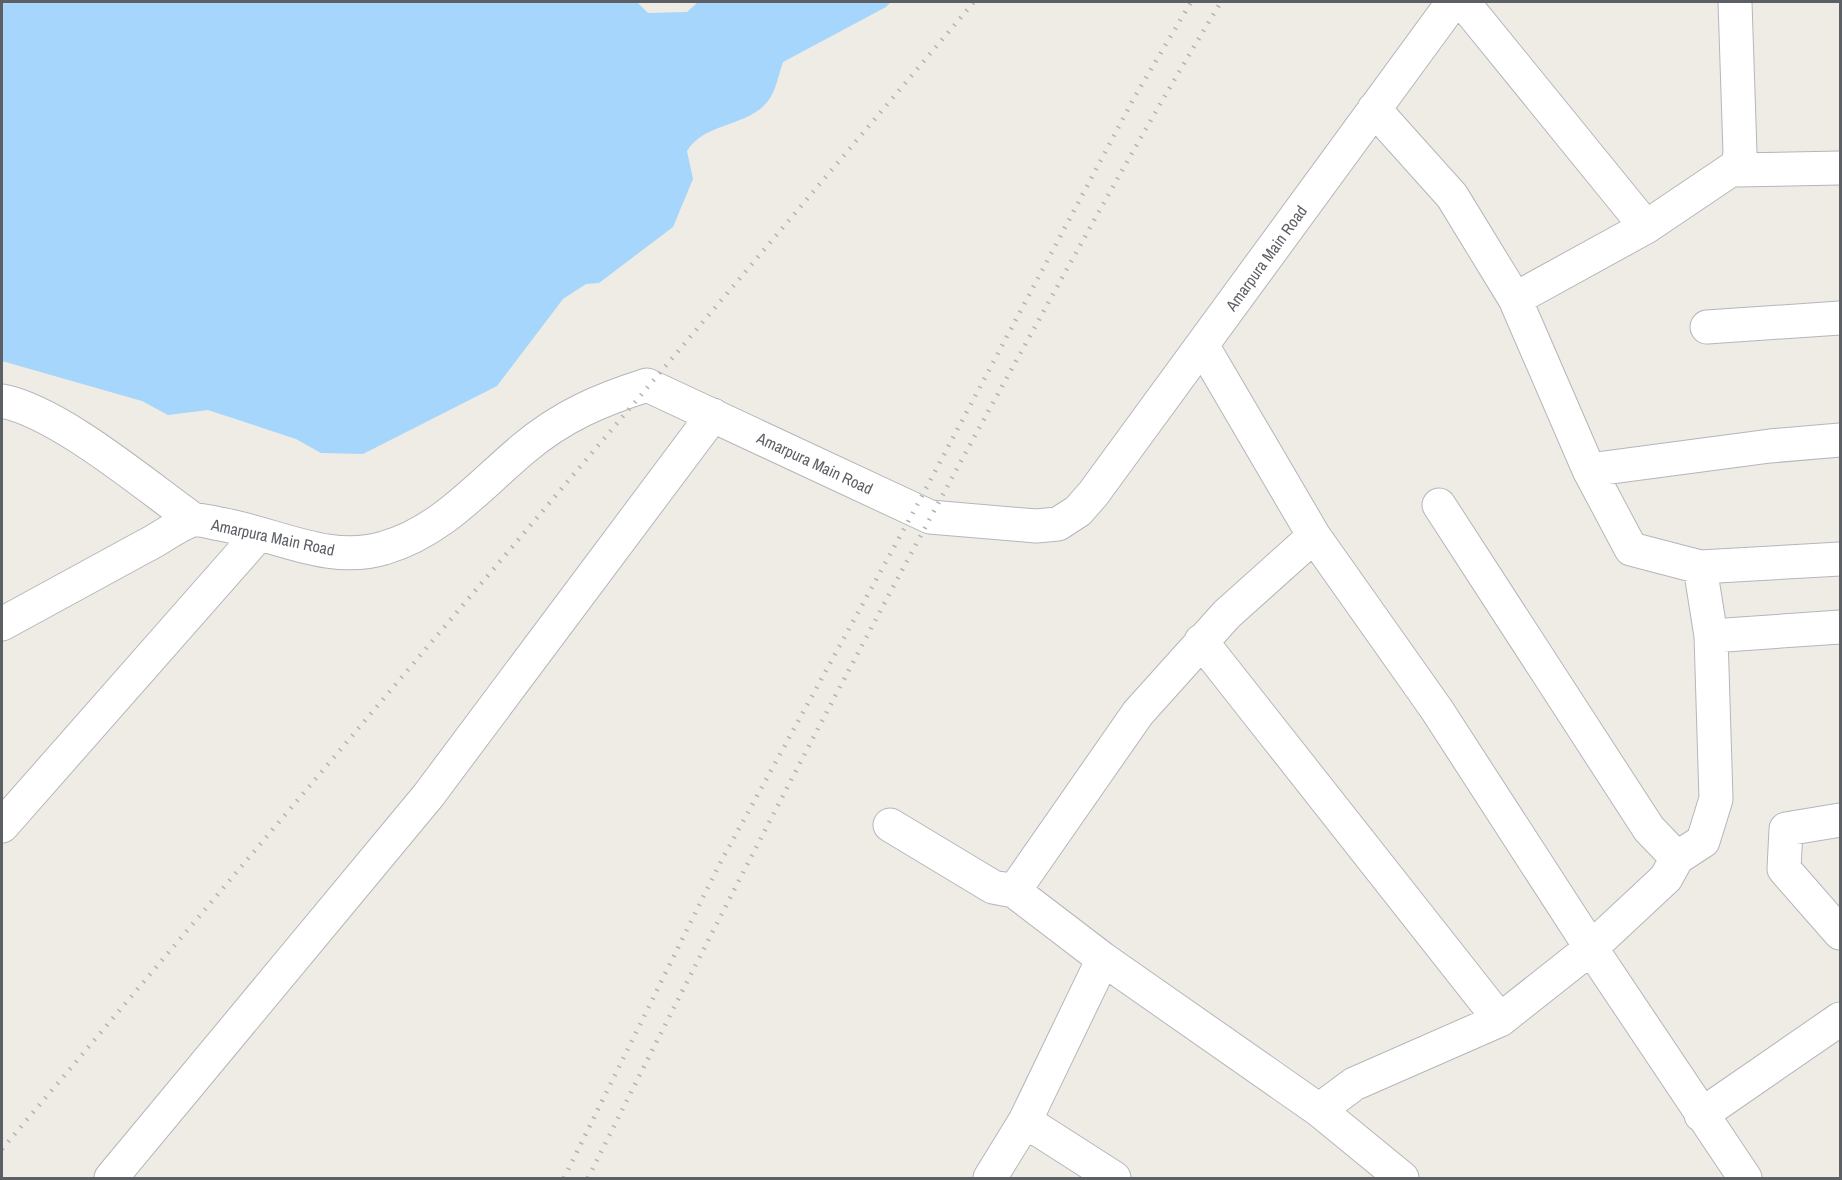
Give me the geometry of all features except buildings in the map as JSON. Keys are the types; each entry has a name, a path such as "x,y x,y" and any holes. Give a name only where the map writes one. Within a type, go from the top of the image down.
{"street":[{"name":"Amarpura Main Road","path":"2,624 194,520 242,528 324,550 366,553 386,548 424,532 441,520 539,436 597,401 647,385 930,517 1036,526 1058,524 1078,511 1094,494 1453,2"},
{"path":"1463,2 1646,227"},
{"path":"1515,299 1646,227 1734,170 1738,165 1740,153 1735,2"},
{"path":"1374,109 1452,196 1515,299 1589,470 1631,549 1700,567 1840,559"},
{"path":"1734,170 1840,168"},
{"path":"1707,327 1840,318"},
{"path":"1203,345 1314,536 1437,710 1591,948 1745,1179"},
{"path":"5,404 66,428 194,520"},
{"path":"111,1179 428,796 713,415"},
{"path":"1589,470 1770,446 1840,440"},
{"path":"1439,505 1649,829 1677,858"},
{"path":"2,826 259,534"},
{"path":"1014,891 1138,713 1227,614 1314,536"},
{"path":"1319,1110 1354,1084 1500,1020 1591,948 1666,878 1677,858 1703,841 1716,799 1711,636 1700,567"},
{"path":"1711,636 1840,627"},
{"path":"1201,641 1500,1020"},
{"path":"1840,820 1786,829 1784,869 1840,933"},
{"path":"890,825 993,887 1014,891 1103,959 1319,1110 1402,1179"},
{"path":"990,1179 1025,1121 1103,959"},
{"path":"1701,1115 1840,1019"},
{"path":"1025,1121 1114,1179"}],"water":[{"path":"2,2 637,2 648,13 687,12 698,2 891,2 886,7 783,62 773,92 760,109 749,116 715,129 695,142 687,151 693,179 673,227 599,283 586,284 563,299 497,386 363,454 321,453 296,439 208,410 168,415 142,401 2,361"}],"railway":[{"path":"2,1149 974,2"},
{"path":"564,1178 719,865 915,509 1134,98 1191,2"},
{"path":"588,1178 689,977 898,579 1111,190 1221,2"}]}
